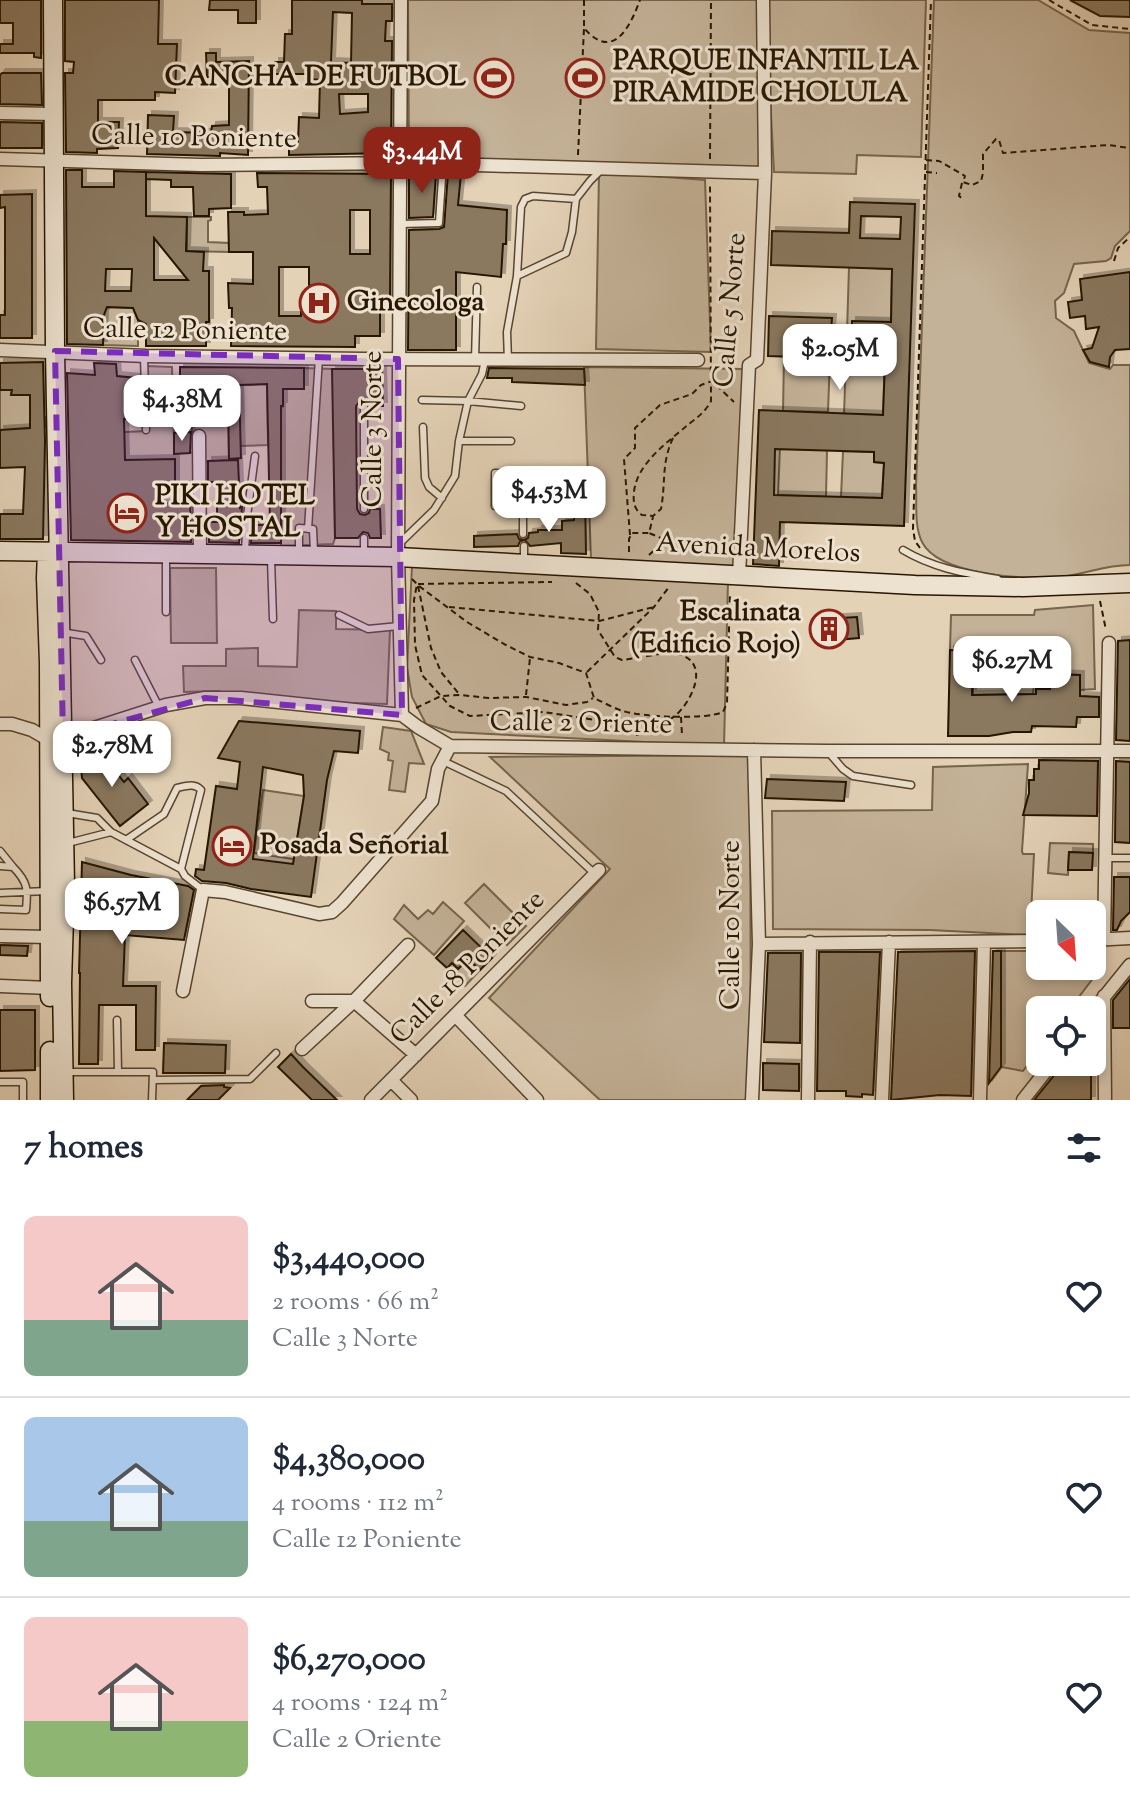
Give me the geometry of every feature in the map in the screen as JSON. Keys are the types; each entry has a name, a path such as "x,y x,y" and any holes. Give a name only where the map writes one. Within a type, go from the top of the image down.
{"main road":[{"path":"50,1100 51,891 61,632 52,552 55,351 53,0"},
{"name":"Avenida Morelos","path":"0,551 307,556 364,547 398,556 524,555 630,570 915,585 1130,583"},
{"path":"52,552 46,578 49,663 65,844 64,1100"}],"street":[{"name":"Calle 3 Norte","path":"401,0 398,556 402,715"},
{"name":"Calle 5 Norte","path":"734,576 749,365 757,360 765,173 763,0"},
{"path":"1,113 54,114"},
{"name":"Calle 10 Poniente","path":"0,159 201,165 401,163 765,173"},
{"name":"Calle 12 Poniente","path":"0,350 319,358 364,364 398,359 698,360"},
{"path":"199,436 200,554"},
{"path":"1101,900 1109,643"},
{"name":"Calle 2 Oriente","path":"56,739 159,707 205,698 241,698 402,715 450,746 1130,751"},
{"path":"6,724 56,739"},
{"path":"183,991 203,890 225,892 319,914 332,912 432,801 438,769 450,746"},
{"name":"Calle 10 Norte","path":"752,1100 759,944 754,750"},
{"name":"Calle 18 Poniente","path":"371,1100 597,872"},
{"path":"0,936 50,937"},
{"path":"1106,940 1130,938"},
{"path":"759,944 1026,941"},
{"path":"808,1100 810,942"},
{"path":"882,1100 889,942"},
{"path":"980,1100 984,942"},
{"path":"302,1049 408,945"},
{"path":"1104,996 1130,965"},
{"path":"0,986 50,988"},
{"path":"312,1001 354,1001 416,1055"},
{"path":"455,1015 537,1100"},
{"path":"1023,1100 1042,1076"},
{"path":"1105,1076 1105,1100"},
{"path":"391,1080 411,1100"}],"lane":[{"path":"400,224 439,223 443,164"},
{"path":"517,276 566,253 576,199 603,169"},
{"path":"508,361 507,332 517,276 521,207 525,199 533,196 576,199"},
{"path":"398,556 434,510 455,476 468,401 482,374 477,287"},
{"path":"144,356 146,430"},
{"path":"308,529 319,358"},
{"path":"422,400 521,406"},
{"path":"364,406 364,509"},
{"path":"423,427 425,478 429,487 442,498"},
{"path":"459,441 511,441"},
{"path":"245,555 255,456"},
{"path":"522,507 495,506 495,473 523,474 523,534"},
{"path":"299,528 313,529 307,556 299,528"},
{"path":"903,550 922,562 958,572 1047,586"},
{"path":"166,554 166,612"},
{"path":"271,555 273,619"},
{"path":"339,615 368,629 399,626"},
{"path":"61,632 86,636 101,660"},
{"path":"135,660 159,707"},
{"path":"827,751 853,776 911,785"},
{"path":"443,761 506,791 597,872"},
{"path":"126,840 164,814 177,788 189,785 199,788 181,869"},
{"path":"64,813 97,818 111,832 181,869 203,890"},
{"path":"65,844 111,832"},
{"path":"0,851 20,874 28,891 26,910 0,909"},
{"path":"1105,858 1130,858"},
{"path":"0,866 13,867"},
{"path":"0,893 51,891"},
{"path":"117,1020 118,1072"},
{"path":"153,1080 250,1079 276,1053"},
{"path":"63,1072 153,1072 152,1100"},
{"path":"0,1082 23,1082 23,1100"}],"path":[{"path":"577,168 584,0"},
{"path":"584,28 598,40 609,42 622,37 633,20 640,0"},
{"path":"653,516 638,512 633,496 637,476 711,401 711,0"},
{"path":"920,548 913,529 931,0"},
{"path":"1049,0 1092,25 1130,29"},
{"path":"963,182 972,185 981,181 983,154 996,139 1003,153 1108,145 1130,148"},
{"path":"926,160 939,161 965,176 959,196 963,199"},
{"path":"925,172 937,173"},
{"path":"1114,261 1118,248 1130,237"},
{"path":"712,381 747,414"},
{"path":"630,570 624,459 635,448 635,428 660,405 692,394 701,385 712,381"},
{"path":"649,533 653,516 661,509 663,472 673,438"},
{"path":"627,496 633,496"},
{"path":"630,535 649,533 663,542 630,570"},
{"path":"398,556 417,584 467,622 530,657 586,673"},
{"path":"586,673 594,698 622,711 660,717 714,716 723,712 727,703 734,576"},
{"path":"417,584 558,582"},
{"path":"587,582 573,582 590,594 599,612 598,630 615,657 622,660 670,653 690,659 694,665 697,679 689,698 675,715 648,732 636,735"},
{"path":"417,584 431,648 441,672 460,695"},
{"path":"417,584 414,600 415,645 422,675 450,706 470,716 544,712 602,721 624,738"},
{"path":"1096,585 1109,643"},
{"path":"586,673 654,607 669,586"},
{"path":"447,607 599,621 654,607"},
{"path":"526,697 530,657"},
{"path":"402,715 441,696 526,697 566,705 594,698"},
{"path":"681,716 683,749"}],"highlighted area":[{"path":"55,351 398,359 402,715 205,698 63,738"}],"shaded area":[{"name":"PARQUE INFANTIL LA PIRAMIDE CHOLULA","path":"408,0 762,0 761,170 409,156"},
{"path":"765,0 926,0 921,157 857,155 856,174 774,172"},
{"path":"934,0 1038,0 1089,30 1130,33 1130,231 1106,261 1074,264 1064,293 1055,301 1056,318 1074,331 1089,363 1110,369 1113,365 1130,365 1130,565 1062,577 1029,578 986,573 946,562 932,553 919,536 916,486"},
{"path":"599,172 705,180 711,352 596,349"},
{"path":"187,217 211,217 208,221 208,242 229,243 229,252 187,251"},
{"path":"849,267 892,269 891,322 852,322 852,332 847,332"},
{"path":"104,307 134,308 138,320 138,346 103,345"},
{"path":"784,356 830,357 828,412 783,411"},
{"path":"846,359 885,360 883,415 844,414"},
{"path":"146,366 172,367 173,404 147,405"},
{"path":"584,367 743,369 734,569 591,558"},
{"path":"304,368 333,369 335,538 333,544 281,546 280,410 283,406 283,389 304,388"},
{"path":"267,384 268,445 240,446 239,385"},
{"path":"0,390 30,395 30,417 45,417 45,427 19,429 0,435"},
{"path":"228,402 229,460 204,462 203,432 192,432 192,404"},
{"path":"173,417 175,453 193,452 195,492 179,492 179,484 175,484 175,460 122,460 124,432 148,431 148,418"},
{"path":"780,449 827,450 826,497 778,495"},
{"path":"843,451 874,452 874,462 884,463 882,498 841,497"},
{"path":"412,566 728,581 724,746 451,732 426,724 412,697 407,668"},
{"path":"170,568 216,568 217,643 171,643"},
{"path":"1093,605 1095,689 1080,690 1080,675 1051,674 1050,683 1034,684 1033,694 973,695 973,652 950,650 951,615 1034,615 1035,610"},
{"path":"299,610 336,611 336,629 390,630 387,704 218,699 219,691 184,692 183,666 226,666 226,649 258,648 258,666 297,667"},
{"path":"383,727 411,731 424,764 409,763 405,792 389,790 393,761 388,760 389,753 380,749"},
{"path":"750,755 751,1100 600,1100 489,998 610,869 490,757"},
{"path":"1028,764 1022,851 1023,854 1034,854 1032,900 1026,900 1026,935 930,930 773,929 772,811 932,810 933,767"},
{"path":"263,790 304,796 294,859 254,853"},
{"path":"1050,843 1093,844 1093,853 1069,852 1068,875 1048,873"},
{"path":"484,884 526,926 507,945 465,903"},
{"path":"443,902 464,921 434,955 394,919 404,905 418,919 428,910 433,914"},
{"path":"1001,951 1026,951 1026,980 1092,980 1080,996 1026,996 1026,1067 1023,1071 1001,1067"},
{"path":"468,959 480,970 465,986 447,968 452,963 458,969"}],"building":[{"path":"0,0 41,0 41,58 34,57 34,53 0,53 0,44 13,44 13,23 0,23"},
{"path":"65,0 159,0 158,44 177,44 175,93 155,92 155,100 98,100 98,122 119,122 118,148 97,149 97,153 66,152 65,73 73,73 74,62 65,61"},
{"path":"210,0 256,0 256,23 238,23 238,10 209,10"},
{"path":"292,0 362,0 362,4 392,4 392,21 386,21 385,41 392,41 391,153 289,155 289,141 298,142 299,117 319,118 320,80 310,79 310,74 275,74 275,62 284,62 285,34 292,34","holes":["333,12 352,13 351,63 331,62","339,94 368,94 368,112 340,114"]},
{"path":"1070,0 1130,0 1130,17 1100,16"},
{"path":"206,53 216,53 216,62 249,61 248,155 147,154 148,115 174,116 173,132 211,133 212,126 229,125 229,77 207,77"},
{"path":"2,73 41,73 42,105 0,104"},
{"path":"0,122 42,123 42,148 0,148"},
{"path":"66,170 82,170 82,187 114,187 114,171 146,172 146,216 187,217 186,251 204,252 203,271 209,271 206,346 146,346 146,324 138,320 133,308 107,307 103,345 67,344","holes":["154,238 188,280 154,280","106,269 132,269 131,291 105,291"]},
{"path":"146,172 231,174 231,208 209,209 209,216 194,216 193,187 171,187 171,180 146,179"},
{"path":"409,172 436,173 433,217 409,218"},
{"path":"257,173 391,174 390,303 380,303 380,336 355,336 355,347 231,346 232,308 229,308 228,283 253,284 253,252 229,252 228,212 268,214 267,187 258,187","holes":["350,210 370,210 370,254 350,254","279,267 309,267 309,302 301,302 301,316 279,316"]},
{"path":"448,173 461,174 458,205 507,210 501,277 456,272 456,350 408,350 409,230 444,227"},
{"path":"32,194 32,338 0,338 0,315 5,315 5,207 0,208 0,195"},
{"path":"850,202 915,204 904,526 780,522 779,566 753,564 759,410 883,415 885,360 768,356 769,316 832,318 831,332 852,332 852,321 891,322 892,269 771,265 772,231 849,233","holes":["861,216 901,217 900,239 860,238","775,449 874,452 874,462 884,463 882,498 774,495"]},
{"path":"1130,272 1130,349 1115,350 1109,367 1090,362 1083,350 1092,348 1099,327 1086,329 1085,316 1070,318 1068,302 1082,300 1080,279"},
{"path":"43,362 43,539 0,539 0,514 23,514 25,467 0,468 0,430 30,428 30,395 11,395 12,390 0,390 0,363"},
{"path":"94,363 116,364 117,376 137,378 140,418 124,419 125,460 175,459 175,484 157,484 157,504 181,503 181,492 190,492 191,542 71,540 67,373 95,375"},
{"path":"180,367 304,368 304,389 283,389 281,543 251,543 252,525 270,525 267,384 239,385 241,458 229,459 228,397 192,398 192,407 180,408"},
{"path":"489,368 584,369 585,385 487,378"},
{"path":"332,369 382,369 383,406 370,406 365,400 356,406 357,509 365,515 370,509 380,509 381,538 370,538 368,533 363,532 358,538 335,538"},
{"path":"151,404 173,404 173,417 152,418"},
{"path":"191,432 190,453 174,454 174,433"},
{"path":"238,460 242,507 239,543 209,542 209,522 217,522 217,482 208,482 208,461"},
{"path":"575,492 585,492 586,554 561,553 561,543 530,546 525,540 520,541 518,546 474,547 474,536 517,534 519,539 524,540 529,533 538,530 562,530 562,521 574,520"},
{"name":"Escalinata (Edificio Rojo)","path":"857,617 859,638 825,641 824,619"},
{"path":"1130,640 1130,741 1116,740 1118,641"},
{"path":"950,650 973,651 972,695 1036,694 1036,689 1050,689 1050,674 1080,675 1080,696 1099,697 1099,717 1077,717 1076,727 1032,726 1031,732 948,736"},
{"path":"239,721 360,731 358,753 334,751 327,780 311,897 202,881 195,876 196,869 204,870 216,786 237,789 240,762 218,758","holes":["263,767 303,775 304,796 293,864 253,859"]},
{"path":"100,752 124,782 128,778 148,804 120,826 82,778 81,767"},
{"path":"1039,760 1098,761 1097,816 1023,815 1029,780 1034,780 1034,769 1039,769"},
{"path":"1116,761 1130,762 1130,843 1115,842"},
{"path":"767,779 846,782 844,801 765,798"},
{"path":"1069,852 1093,853 1092,870 1068,870"},
{"path":"82,862 188,886 194,890 184,940 125,935 123,986 156,986 155,1050 136,1050 136,1005 99,1005 98,1064 79,1064"},
{"path":"1114,877 1130,877 1130,912 1117,930 1113,930"},
{"path":"463,930 492,958 480,970 468,959 458,969 452,963 447,968 436,958"},
{"path":"0,945 28,946 27,956 0,955"},
{"path":"975,951 971,1096 940,1095 891,1100 898,952"},
{"path":"993,951 1001,951 1001,1067 989,1083"},
{"path":"819,952 880,952 873,1095 846,1096 846,1091 817,1091"},
{"path":"768,953 801,953 800,1043 764,1042"},
{"path":"1130,979 1130,1028 1113,1028 1113,1000"},
{"path":"0,1010 35,1010 35,1070 0,1071"},
{"path":"164,1043 226,1045 225,1073 163,1073"},
{"path":"291,1054 337,1100 312,1100 278,1067"},
{"path":"763,1063 799,1064 799,1091 763,1090"},
{"path":"1054,1076 1091,1076 1091,1100 1034,1100"},
{"path":"224,1085 230,1088 218,1100 187,1100 201,1086"}],"place":[{"name":"CANCHA DE FUTBOL","path":"494,78"},
{"name":"PARQUE INFANTIL LA PIRAMIDE CHOLULA","path":"585,78"},
{"name":"Ginecologa","path":"319,303"},
{"name":"PIKI HOTEL Y HOSTAL","path":"127,513"},
{"name":"Escalinata (Edificio Rojo)","path":"829,629"},
{"name":"Posada Señorial","path":"232,846"}]}
